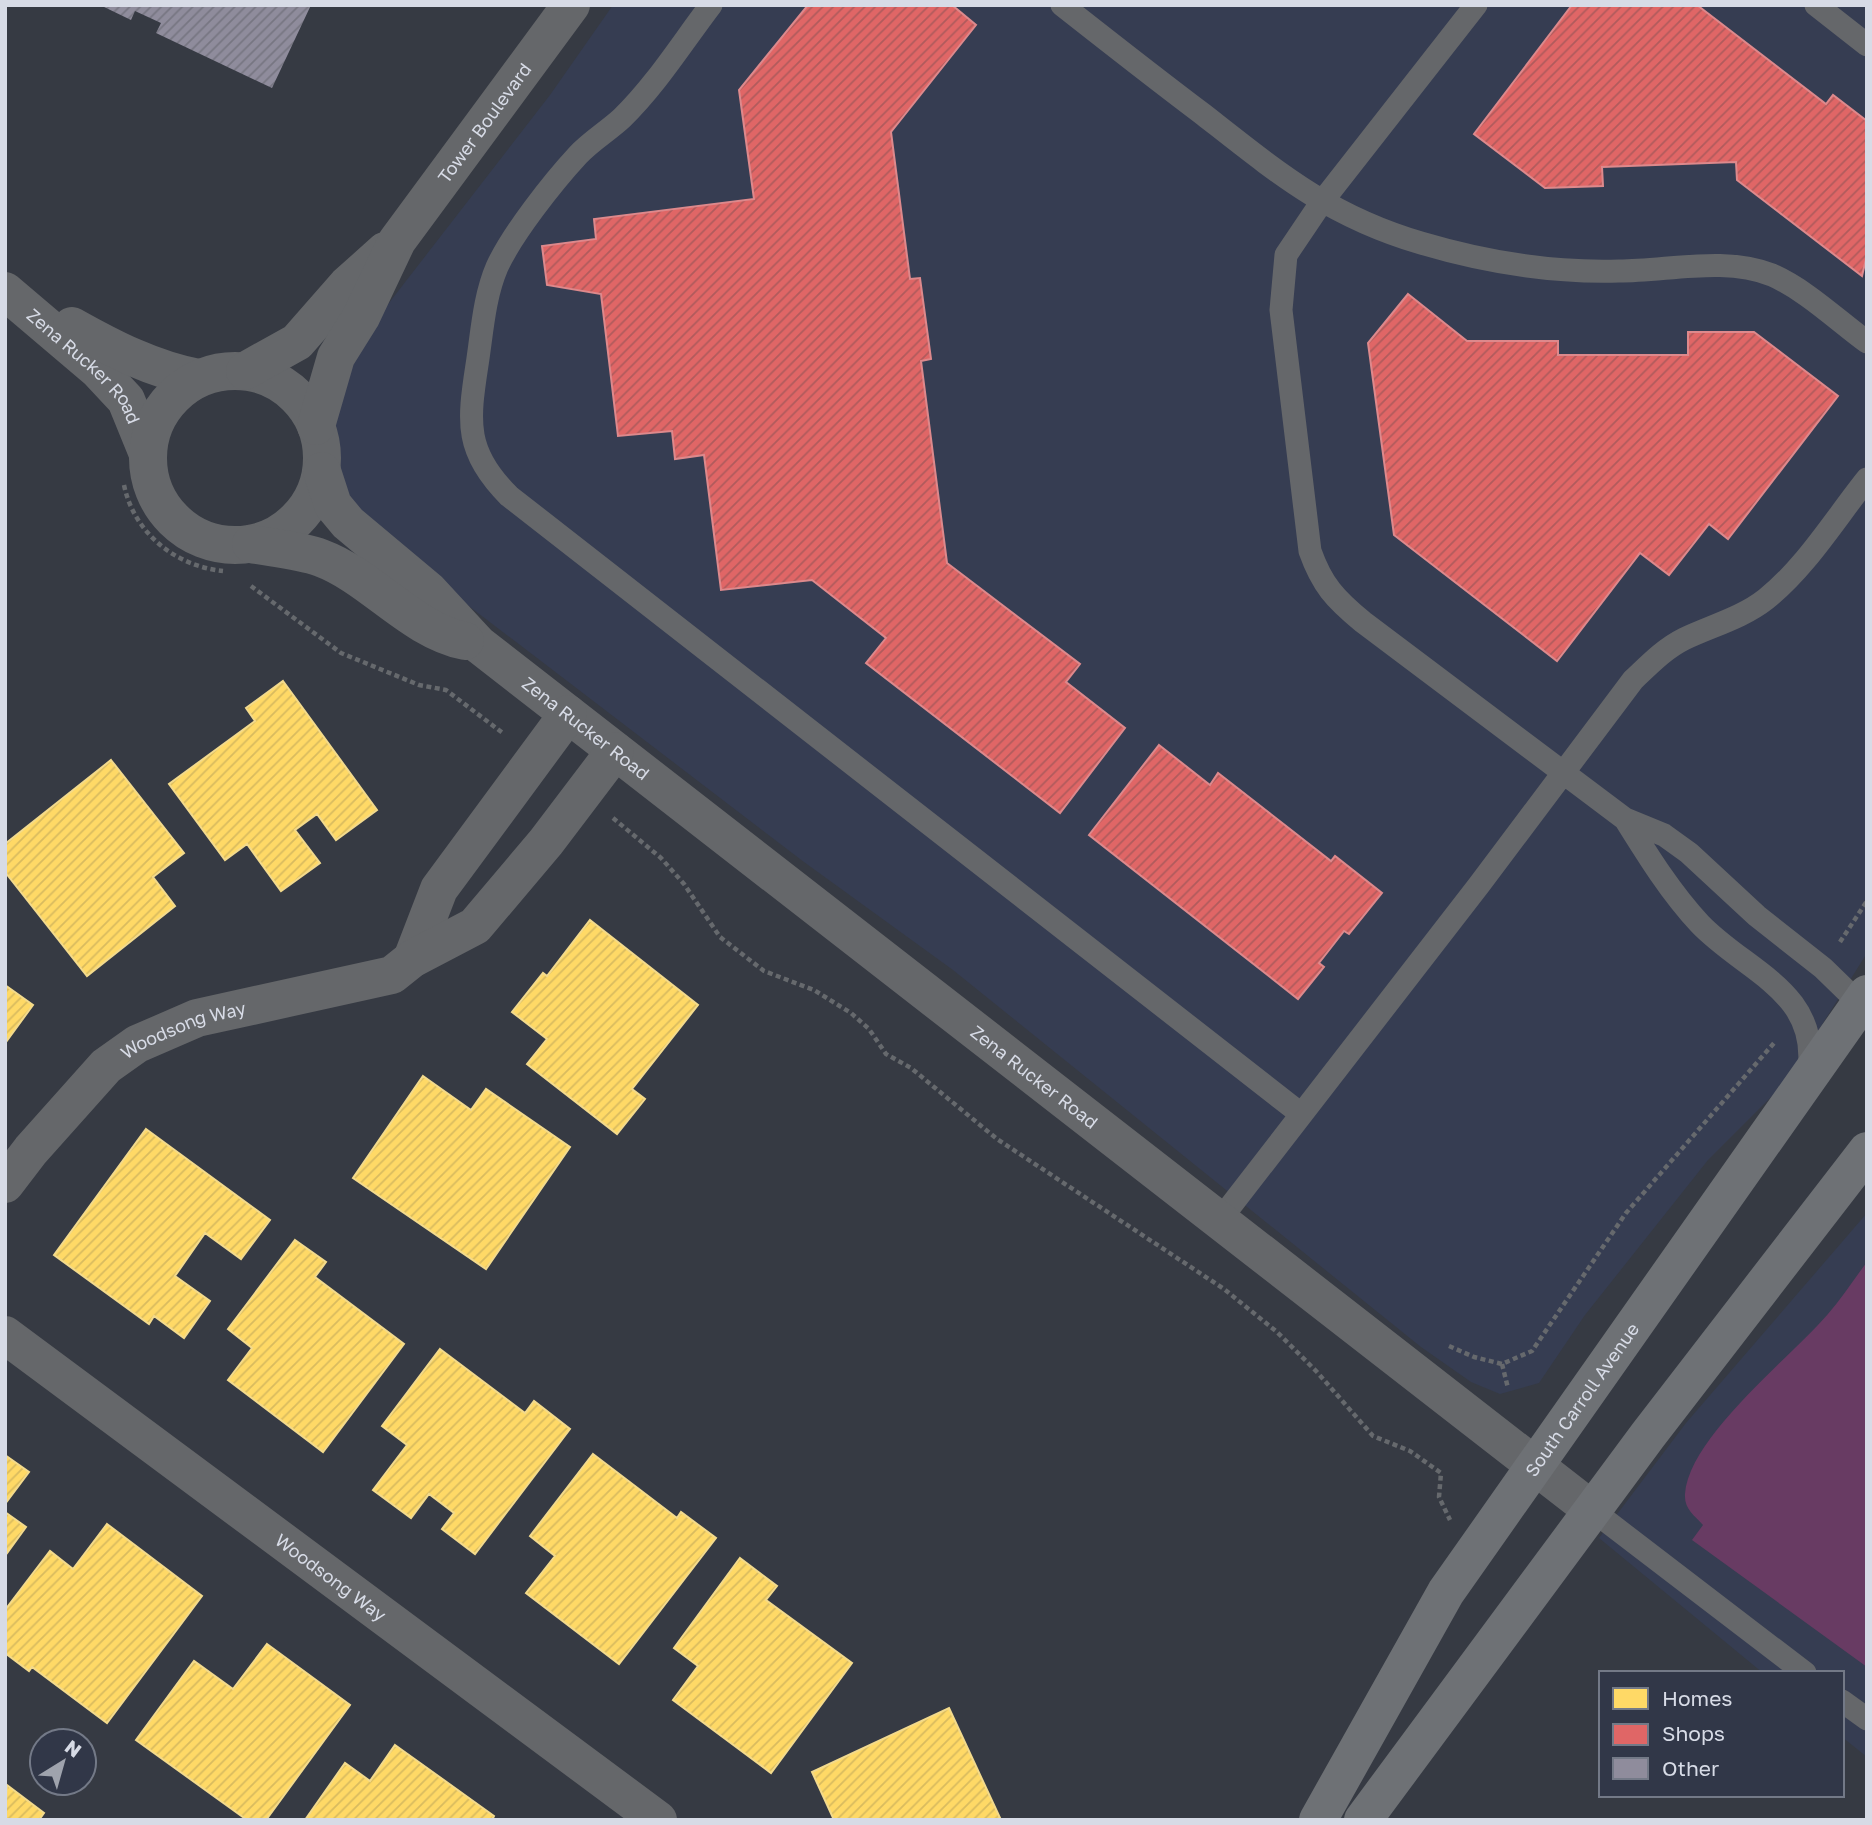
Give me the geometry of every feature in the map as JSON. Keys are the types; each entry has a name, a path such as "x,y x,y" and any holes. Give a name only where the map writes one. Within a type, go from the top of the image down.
{"main road":[{"name":"South Carroll Avenue","path":"1318,1820 1446,1592 1808,1079 1865,1004"},
{"path":"1785,1257 1867,1124"},
{"path":"1363,1820 1592,1510 1867,1151"}],"street":[{"name":"Tower Boulevard","path":"316,426 336,357 361,317 397,241 571,5"},
{"name":"Tower Boulevard","path":"245,371 297,342 347,285 397,241"},
{"name":"Zena Rucker Road","path":"5,290 117,351 164,372 198,378"},
{"name":"Zena Rucker Road","path":"5,290 98,370 126,400 134,463"},
{"path":"221,371 245,371 269,377 289,389 305,406 316,426 322,448 322,471 315,493 290,526 242,565 173,520 159,501 150,478 134,463 162,409 178,391 198,378 221,371"},
{"name":"Zena Rucker Road","path":"322,471 332,505 348,523 428,590 478,644 1592,1510"},
{"name":"Zena Rucker Road","path":"242,565 320,558 371,587 445,637 478,644"},
{"path":"412,959 439,889 568,714"},
{"name":"Woodsong Way","path":"5,1184 31,1150 106,1066 137,1044 197,1018 392,975 412,959 475,926 582,796 615,751"},
{"name":"Woodsong Way","path":"5,1335 658,1820"}],"lane":[{"path":"711,5 621,119 576,157 507,248 489,295 471,406 470,430 477,453 489,476 509,496 1301,1114"},
{"path":"1062,5 1321,203 1371,227 1481,259 1551,269 1618,272 1747,268 1772,275 1797,290 1867,342"},
{"path":"1476,5 1321,203 1286,256 1281,310 1310,551 1320,579 1339,602 1363,622 1625,820 1664,835 1689,853 1757,916 1865,1004"},
{"path":"1816,5 1867,46"},
{"path":"1219,1221 1633,680 1681,640 1737,617 1765,599 1791,574 1867,479"},
{"path":"1625,820 1661,876 1702,925 1777,986 1797,1008 1809,1033 1811,1053 1808,1079"},
{"path":"1592,1510 1802,1671"},
{"path":"1844,1702 1867,1719"}],"path":[{"path":"134,463 126,497 138,520 154,541 190,564 242,565 341,653 419,685 446,690 536,758"},
{"path":"582,796 661,858 684,884 720,937 764,971 814,990 850,1013 869,1029 886,1054 911,1068 997,1139 1224,1289 1277,1332 1317,1371 1373,1436 1410,1451 1441,1473 1439,1497 1450,1521"},
{"path":"1823,968 1867,901"},
{"path":"1439,1341 1474,1357 1502,1364 1532,1351 1626,1213 1772,1046 1797,1008"},
{"path":"1502,1364 1508,1388"}],"shaded area":[{"path":"613,5 1867,5 1867,953 1786,1082 1708,1160 1585,1315 1539,1383 1500,1394 1471,1382 1421,1347 953,970 804,862 410,561 343,491 330,431 342,374 382,312 550,95"},
{"path":"1867,1213 1867,1757 1844,1739 1844,1671 1761,1671 1599,1538 1686,1423"},
{"path":"1867,1262 1867,1667 1692,1540 1703,1525 1688,1508 1685,1494 1691,1472 1722,1423 1828,1314"}],"building: Homes":[{"path":"283,681 377,810 336,840 317,814 295,830 320,863 281,891 247,844 225,860 169,784 255,721 246,708"},
{"path":"111,760 184,853 153,877 175,906 87,976 5,872 5,844"},
{"path":"590,920 698,1005 632,1089 645,1099 617,1134 527,1064 547,1039 512,1012 543,973 547,976"},
{"path":"5,985 33,1005 6,1042 5,1042"},
{"path":"423,1076 471,1110 486,1089 570,1147 486,1269 353,1178"},
{"path":"146,1129 270,1220 241,1259 205,1233 175,1276 210,1301 184,1338 154,1316 149,1324 54,1255"},
{"path":"295,1240 326,1262 315,1277 404,1344 323,1452 228,1380 252,1348 228,1329"},
{"path":"440,1349 525,1413 534,1401 570,1429 475,1554 442,1529 454,1513 429,1494 411,1518 373,1490 407,1445 382,1426"},
{"path":"593,1454 677,1518 681,1512 716,1538 619,1664 526,1593 555,1556 530,1536"},
{"path":"5,1455 29,1472 5,1504"},
{"path":"5,1512 26,1527 5,1556"},
{"path":"107,1524 202,1596 107,1723 32,1667 29,1671 5,1653 5,1610 50,1551 73,1569"},
{"path":"740,1558 777,1586 766,1600 852,1663 771,1773 673,1700 698,1666 674,1648"},
{"path":"267,1644 350,1705 266,1820 247,1820 136,1740 194,1661 233,1689"},
{"path":"949,1708 1001,1820 834,1820 812,1772"},
{"path":"395,1745 494,1816 492,1820 305,1820 345,1763 370,1781"},
{"path":"7,1785 44,1813 39,1820 5,1820"}],"building: Shops":[{"path":"808,5 952,5 976,25 891,132 910,279 920,278 931,359 921,361 947,563 1080,664 1066,682 1125,728 1060,813 866,663 886,638 812,580 721,590 704,455 675,459 672,431 618,436 601,294 547,285 542,246 596,239 594,219 754,199 739,90"},
{"path":"1572,5 1697,5 1826,104 1833,95 1867,121 1867,255 1862,276 1737,180 1736,162 1602,167 1603,186 1545,188 1474,134"},
{"path":"1408,294 1467,341 1558,341 1558,355 1688,355 1688,332 1754,332 1838,396 1728,539 1709,524 1669,575 1640,553 1557,661 1394,535 1368,343"},
{"path":"1159,745 1210,785 1218,773 1331,861 1335,856 1382,893 1349,934 1344,931 1319,963 1324,967 1298,999 1089,835"}],"building: Other":[{"path":"100,5 311,5 272,88 156,33 161,23 135,11 131,20"}]}
